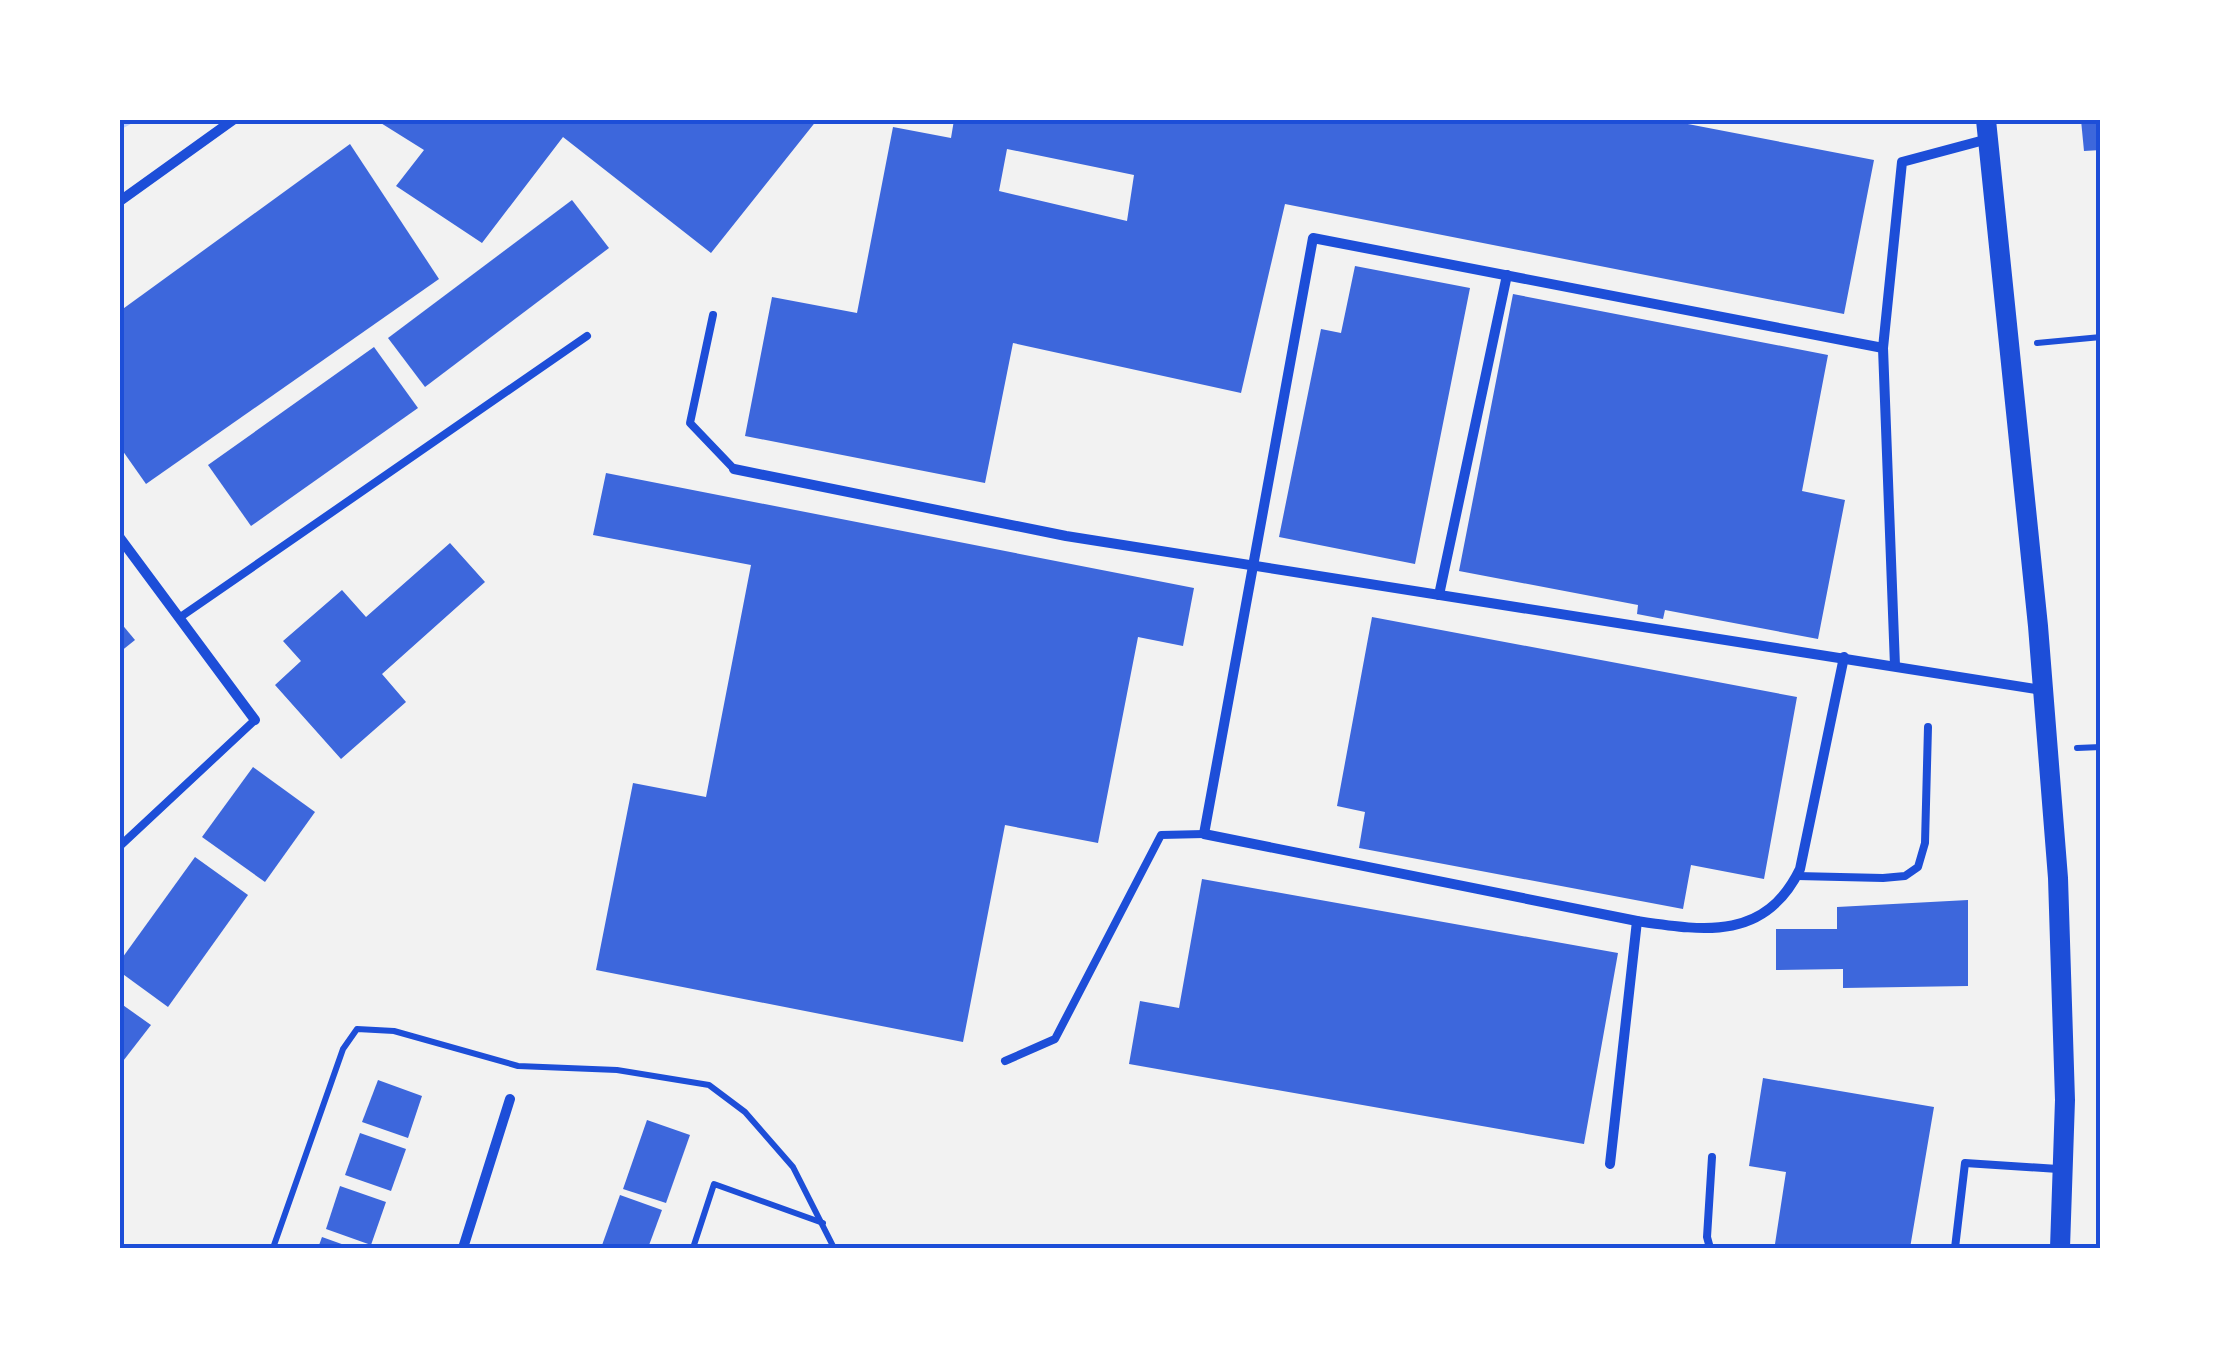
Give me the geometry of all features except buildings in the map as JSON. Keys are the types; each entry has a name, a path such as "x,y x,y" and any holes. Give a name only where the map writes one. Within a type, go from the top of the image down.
{"main road":[{"path":"1988,130 2044,690 2058,878 2065,1100 2060,1248"}],"street":[{"path":"120,201 233,120"},
{"path":"1895,666 1884,348 1902,162 1988,130"},
{"path":"1844,657 1796,876 1787,894 1769,909 1734,927 1706,930 1637,921 1204,834 1314,238 1884,348"},
{"path":"1439,595 1507,275"},
{"path":"734,468 1066,536 2044,690"},
{"path":"120,538 255,720"},
{"path":"1610,1164 1637,921"},
{"path":"463,1248 510,1099"}],"lane":[{"path":"713,315 690,423 734,468"},
{"path":"179,618 588,336"},
{"path":"120,846 255,720"},
{"path":"1796,876 1883,878 1905,876 1918,866 1926,843 1928,728"},
{"path":"1005,1060 1055,1039 1161,835 1204,834"},
{"path":"1710,1248 1707,1236 1712,1157"},
{"path":"1954,1248 1965,1162 2063,1169"}],"path":[{"path":"2010,345 2101,337"},
{"path":"693,1248 714,1184 824,1223"}],"waterway":[{"path":"120,123 126,120"}]}
